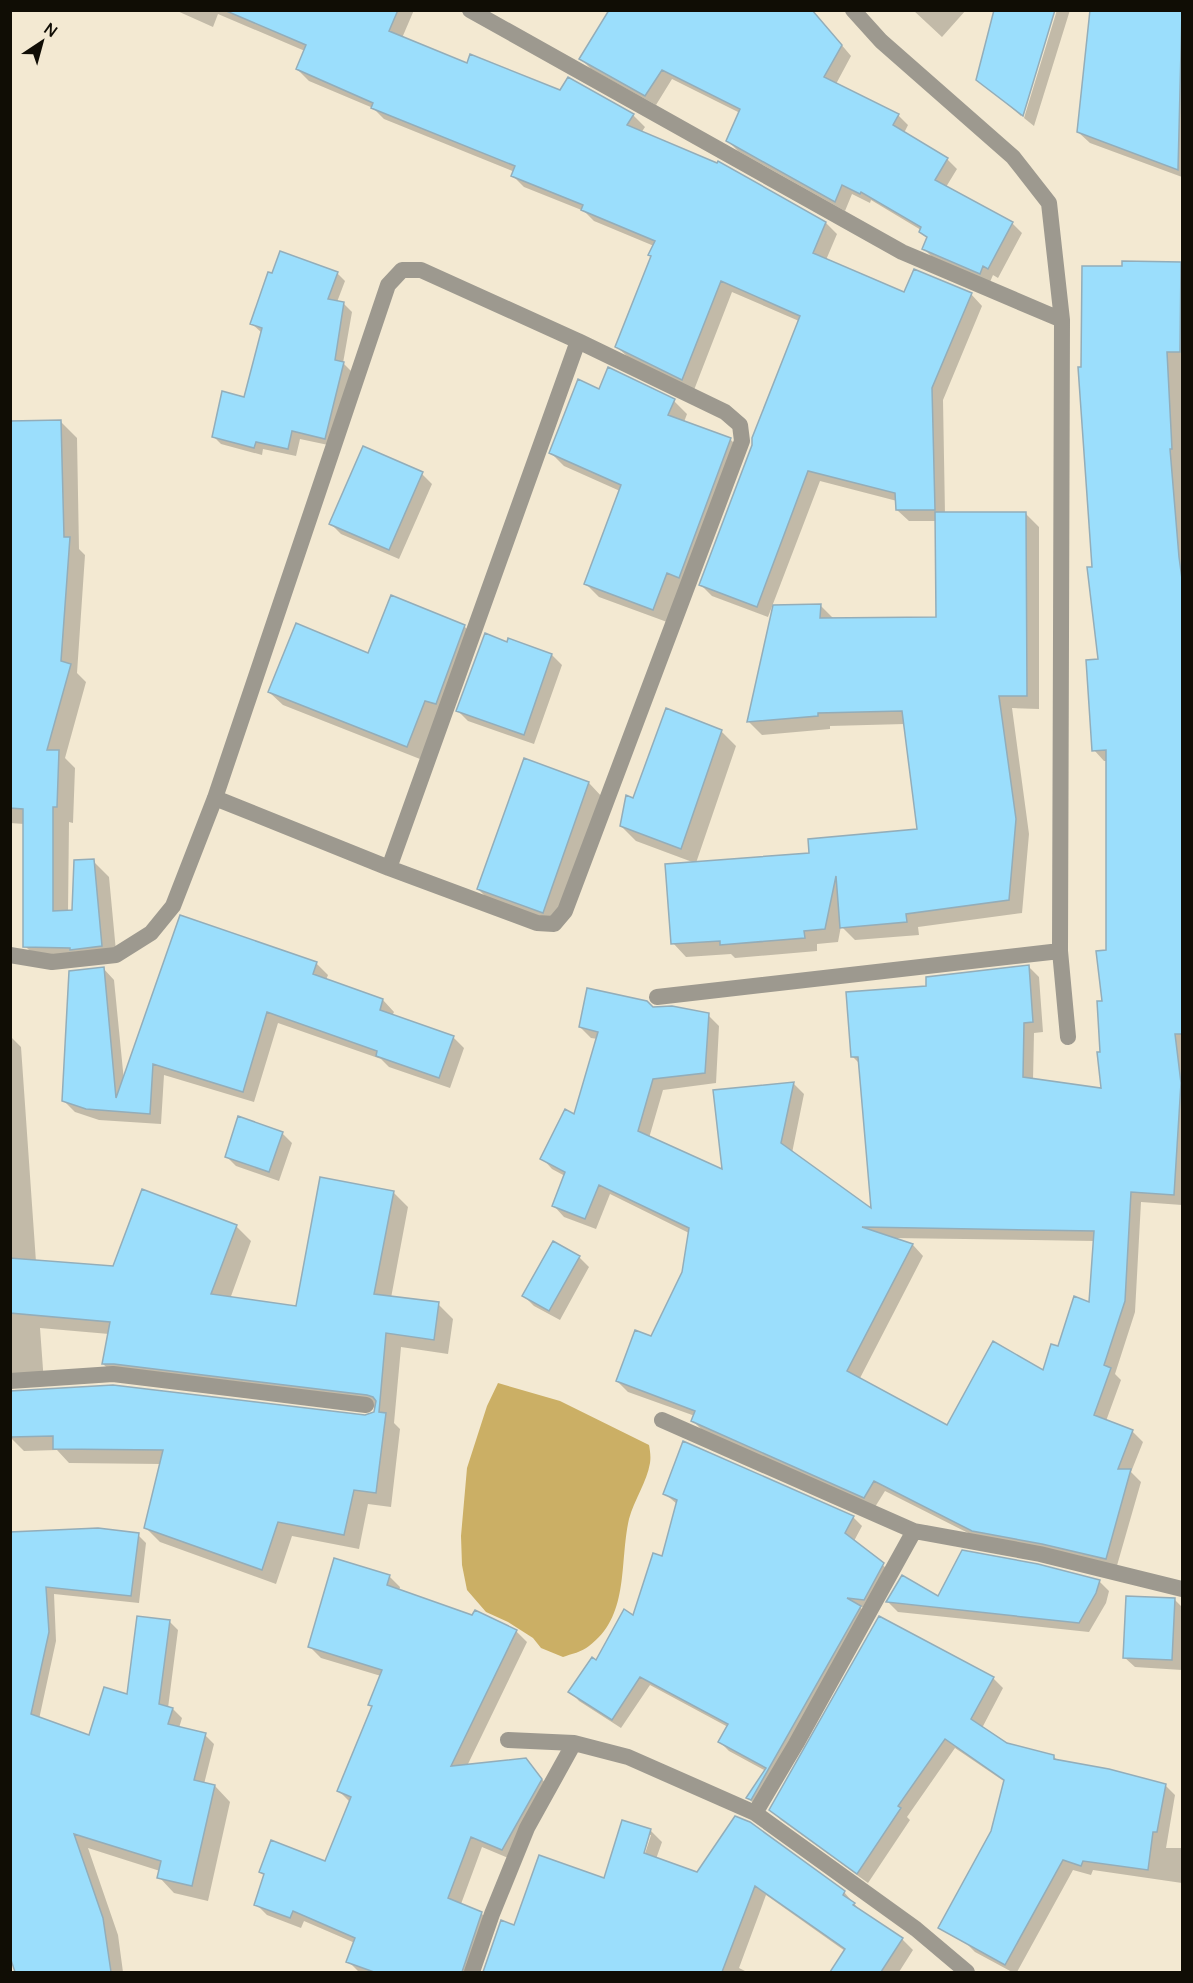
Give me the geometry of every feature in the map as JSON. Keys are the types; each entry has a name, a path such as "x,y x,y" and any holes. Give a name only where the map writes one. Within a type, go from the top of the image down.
{"street":[{"path":"470,10 902,252 1062,320"},
{"path":"853,10 881,41 1013,157 1049,203 1062,320 1060,951 1068,1037"},
{"path":"10,955 52,962 116,955 151,933 173,906 215,798 388,285 402,270 421,270 578,341 725,412 740,425 742,441 565,911 554,924 537,923 389,868 215,798"},
{"path":"389,868 578,341"},
{"path":"657,997 1060,951"},
{"path":"10,1382 113,1374 366,1405"},
{"path":"662,1420 914,1531 1040,1554 1182,1589"},
{"path":"755,1813 796,1744 914,1531"},
{"path":"508,1740 574,1743 628,1758 755,1813 916,1929 967,1972"},
{"path":"472,1972 492,1914 527,1828 574,1743"}],"shaded area":[{"path":"498,1383 560,1401 649,1445 650,1463 629,1519 621,1588 611,1620 602,1634 589,1646 563,1657 541,1648 533,1638 508,1622 486,1612 467,1590 462,1565 461,1536 467,1468 487,1406"}],"building":[{"path":"224,10 398,10 389,31 467,63 470,54 560,90 568,77 634,114 627,125 717,163 718,161 826,222 813,253 904,292 914,269 972,293 932,388 935,510 896,510 895,493 808,471 757,607 699,585 752,445 752,438 800,316 721,281 682,380 615,347 655,241 581,210 583,205 511,176 515,166 371,108 373,103 296,69 306,45"},
{"path":"609,10 812,10 842,45 824,77 899,114 893,125 948,158 935,180 1013,222 988,269 983,266 980,274 922,249 927,237 919,232 921,227 861,192 860,194 842,185 835,202 726,141 740,109 662,70 645,96 579,59"},
{"path":"994,10 1055,10 1023,116 976,80"},
{"path":"1090,10 1182,10 1178,170 1077,132"},
{"path":"280,251 338,272 328,299 344,302 335,360 344,362 325,439 292,431 288,449 256,442 254,448 212,437 222,391 244,397 262,328 250,324 268,272 272,273"},
{"path":"1122,261 1181,262 1180,352 1167,352 1172,449 1170,449 1182,579 1182,1034 1175,1034 1181,1083 1174,1195 1131,1192 1125,1301 1104,1365 1111,1368 1094,1415 1133,1430 1118,1469 1131,1469 1106,1559 972,1531 874,1481 864,1498 691,1421 695,1411 616,1381 635,1330 651,1336 682,1272 689,1228 599,1185 585,1219 552,1206 565,1172 540,1159 565,1109 574,1114 598,1032 579,1027 587,988 647,1001 653,1007 672,1006 709,1013 705,1073 653,1079 638,1131 722,1169 713,1090 794,1082 781,1143 871,1208 858,1057 851,1057 846,992 926,986 926,977 1029,965 1033,1022 1024,1023 1023,1077 1101,1088 1097,1052 1100,1052 1097,1001 1102,1001 1096,951 1106,950 1106,750 1092,751 1086,660 1098,659 1087,567 1092,567 1078,367 1081,367 1082,266 1122,266","holes":["862,1227 1094,1231 1089,1302 1074,1296 1058,1346 1051,1344 1043,1370 993,1341 947,1425 847,1371 913,1244"]},
{"path":"608,367 675,399 668,415 731,438 679,578 667,573 653,610 584,584 621,485 549,453 578,379 599,389"},
{"path":"61,420 64,537 70,537 61,661 71,664 47,750 59,750 57,807 53,807 53,911 72,910 74,860 94,859 102,946 70,950 70,948 23,947 23,809 10,808 10,421"},
{"path":"363,446 423,472 389,550 329,524"},
{"path":"935,512 1026,512 1027,696 999,696 1016,819 1009,900 906,914 907,922 840,928 836,876 825,929 804,931 805,938 720,945 720,941 671,944 665,864 809,853 808,839 917,829 902,711 818,713 818,716 747,722 773,605 821,604 820,618 936,617"},
{"path":"391,595 465,625 436,704 425,701 407,747 268,692 296,623 368,653"},
{"path":"485,633 507,642 508,638 552,654 524,735 456,711"},
{"path":"666,708 722,730 681,849 620,826 626,795 633,798"},
{"path":"524,758 589,782 543,913 477,889"},
{"path":"180,915 317,962 313,974 383,999 380,1010 454,1036 439,1078 376,1056 377,1051 267,1012 243,1092 153,1064 150,1114 86,1109 62,1101 69,971 104,967 116,1098"},
{"path":"238,1116 283,1132 269,1172 225,1157"},
{"path":"320,1177 394,1191 374,1294 439,1302 434,1340 386,1333 379,1412 386,1413 376,1493 354,1490 344,1535 278,1522 262,1570 144,1528 163,1450 53,1449 53,1436 10,1437 10,1391 113,1385 365,1415 374,1412 376,1401 367,1395 102,1364 110,1322 10,1313 10,1258 113,1266 142,1189 237,1225 211,1294 296,1306"},
{"path":"553,1241 580,1256 549,1311 522,1296"},
{"path":"683,1441 854,1516 845,1533 884,1563 864,1600 847,1598 861,1606 751,1800 746,1798 766,1768 718,1742 728,1724 640,1677 612,1720 568,1692 592,1657 596,1660 624,1609 633,1615 653,1553 662,1556 677,1500 663,1494"},
{"path":"98,1528 139,1533 131,1596 46,1587 49,1632 31,1714 89,1735 104,1687 127,1694 137,1616 170,1620 159,1704 173,1708 168,1724 206,1733 194,1780 215,1785 192,1886 157,1878 161,1861 74,1834 103,1918 111,1972 15,1972 10,1957 10,1532"},
{"path":"962,1550 1038,1564 1100,1580 1096,1593 1079,1623 886,1602 902,1575 938,1596"},
{"path":"334,1558 390,1575 387,1585 472,1615 475,1610 517,1630 451,1766 526,1758 542,1779 502,1850 471,1837 448,1898 482,1912 462,1972 374,1972 346,1962 355,1938 293,1911 290,1918 254,1905 264,1874 259,1872 271,1840 325,1861 351,1797 337,1791 372,1706 368,1705 382,1670 308,1647"},
{"path":"1126,1596 1175,1598 1172,1660 1123,1658"},
{"path":"879,1616 994,1677 971,1719 1007,1743 1054,1755 1054,1759 1109,1769 1166,1784 1157,1832 1153,1832 1148,1870 1083,1861 1081,1866 1063,1860 1005,1965 938,1928 991,1831 1004,1780 945,1739 898,1806 901,1808 857,1874 769,1810"},
{"path":"735,1816 750,1822 845,1891 843,1895 855,1903 853,1905 903,1938 881,1972 830,1972 845,1949 755,1886 722,1972 483,1972 501,1920 514,1925 539,1855 604,1878 622,1820 651,1829 644,1853 697,1872"}]}
